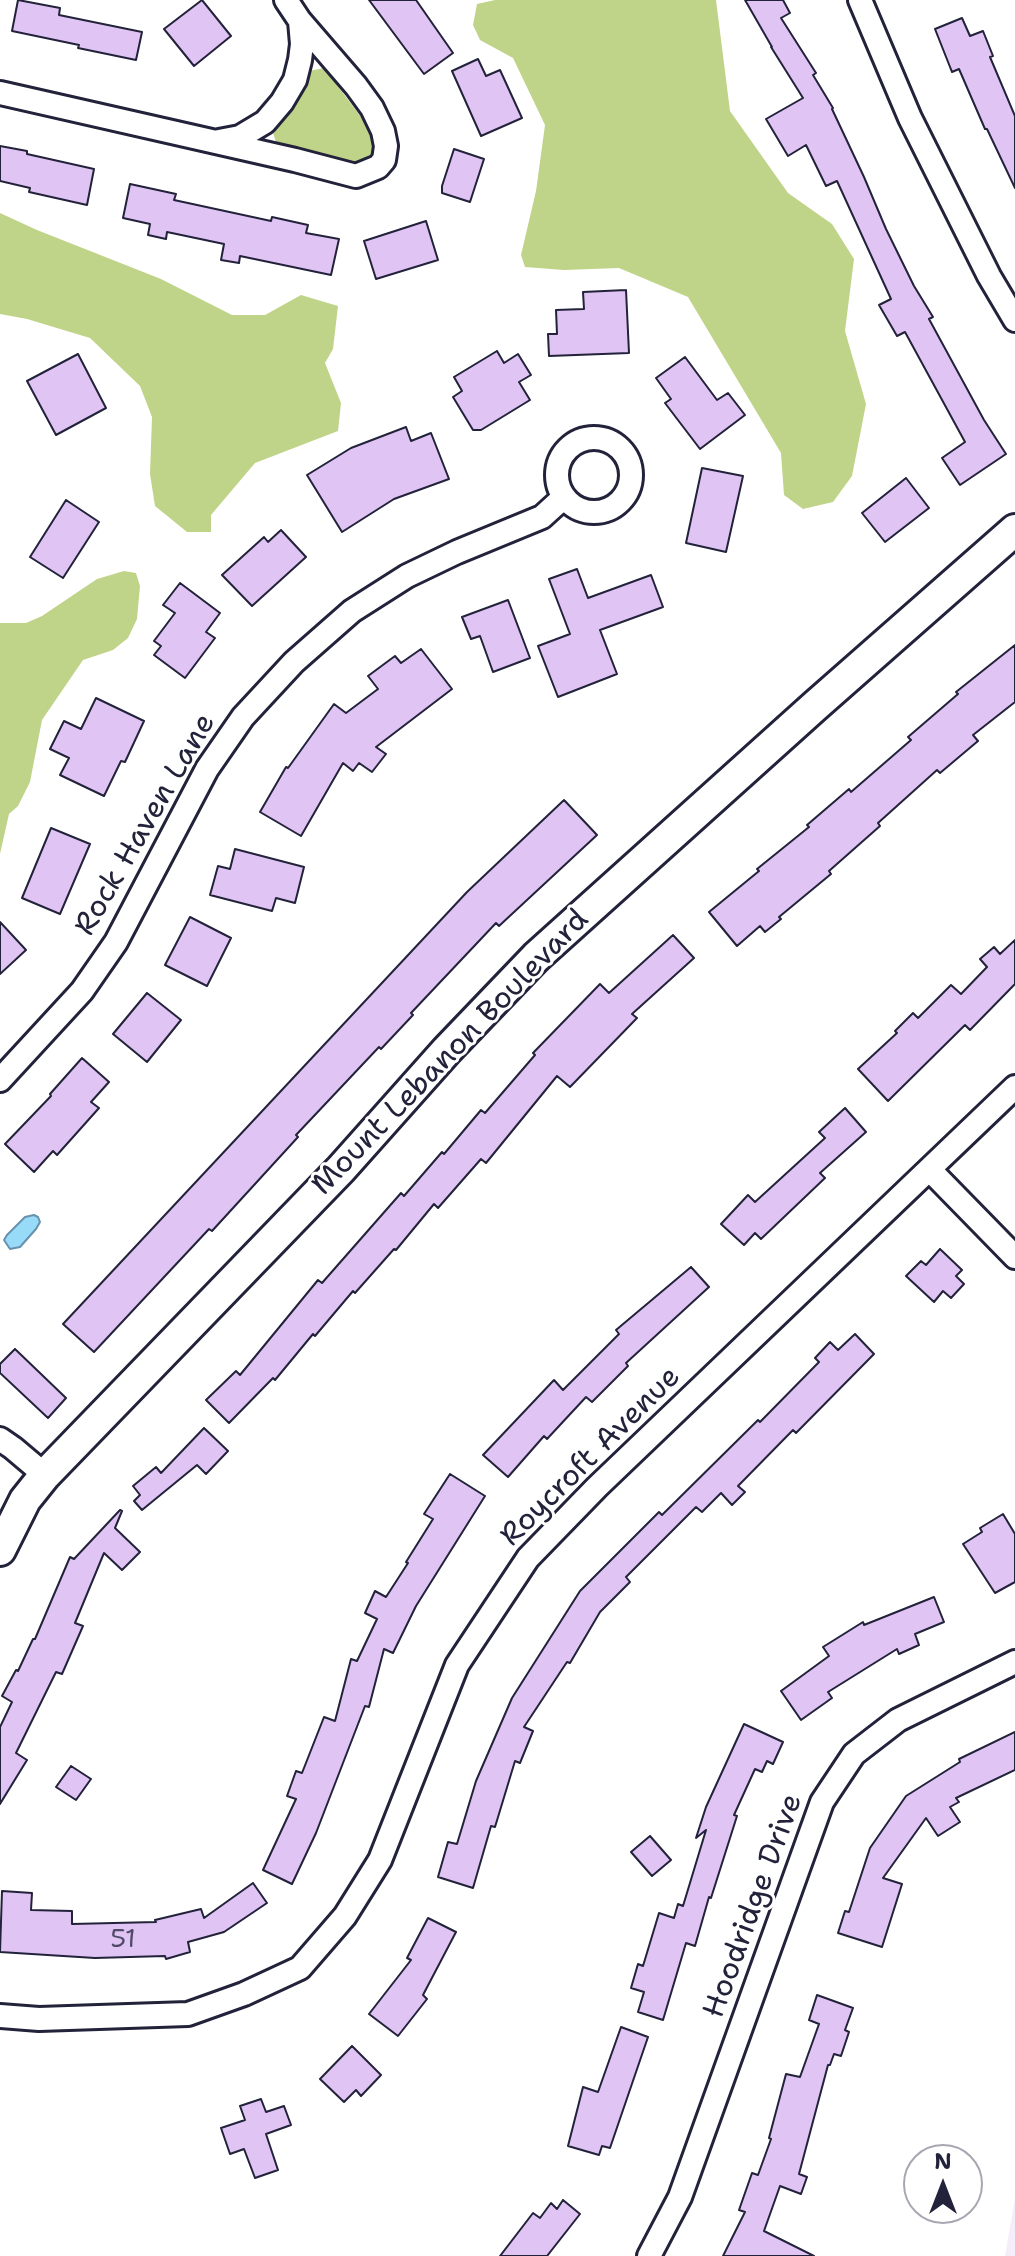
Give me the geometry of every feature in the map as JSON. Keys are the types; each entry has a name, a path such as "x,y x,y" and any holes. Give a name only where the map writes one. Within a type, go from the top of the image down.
{"street":[{"path":"0,93 356,176 378,167 384,160 386,146 372,108 286,0"},
{"path":"860,0 910,118 989,276 1015,320"},
{"path":"214,141 240,137 265,122 282,102 295,80 300,60 300,21"},
{"name":"Rock Haven Lane","path":"0,1080 82,991 116,942 207,769 243,717 294,662 352,611 407,576 542,517 564,497"},
{"name":"Mount Lebanon Boulevard","path":"0,1550 25,1500 45,1475 341,1169 447,1050 536,957 1015,530"},
{"name":"Roycroft Avenue","path":"0,2016 39,2019 188,2014 244,1994 300,1968 345,1916 380,1860 457,1665 528,1558 597,1487 1015,1087"},
{"path":"930,1170 1015,1257"},
{"path":"0,1439 45,1475"},
{"name":"Hoodridge Drive","path":"649,2256 680,2197 822,1802 854,1754 898,1720 1015,1662"}],"shaded area":[{"path":"1015,2198 1015,2256 1005,2256"}],"green space":[{"path":"495,0 716,0 730,111 788,193 832,224 854,259 845,331 866,404 852,476 833,502 803,509 784,495 781,453 688,297 619,268 564,270 525,267 521,255 536,191 545,125 513,58 480,40 473,25 477,4"},
{"path":"324,68 374,134 376,147 371,156 356,162 276,142 272,130 288,115 303,90 309,71"},
{"path":"0,213 161,279 232,315 265,315 301,295 338,306 333,349 325,363 341,403 338,431 255,463 211,515 211,532 187,532 155,506 150,474 152,417 140,386 90,338 0,314"},
{"path":"124,571 136,573 140,586 137,619 128,638 113,650 83,660 42,720 30,782 18,806 9,814 0,854 0,623 26,623 42,616 97,579"}],"water":[{"path":"34,1215 40,1222 36,1229 20,1247 10,1249 4,1240 7,1235 25,1217"}],"building":[{"path":"18,0 60,8 59,15 142,32 136,60 12,31"},
{"path":"202,0 231,36 194,66 164,29"},
{"path":"369,0 416,0 453,53 424,74"},
{"path":"745,0 783,0 790,13 781,18 816,73 813,75 833,108 886,229 933,317 929,319 1006,454 960,485 942,458 965,442 905,332 897,336 879,305 891,299 837,181 826,186 806,145 788,156 766,119 803,98"},
{"path":"962,18 970,36 983,31 993,56 990,57 1015,116 1015,188 959,69 952,72 935,29"},
{"path":"478,59 486,76 500,70 522,118 481,136 452,71"},
{"path":"0,146 94,169 87,205 29,192 30,188 0,181"},
{"path":"454,149 484,159 470,202 442,193"},
{"path":"130,184 176,194 174,200 271,221 272,217 308,225 306,233 339,239 331,275 240,256 239,263 221,260 224,244 167,232 166,239 148,235 150,224 123,218"},
{"path":"426,221 438,260 376,279 364,241"},
{"path":"626,290 629,353 549,356 548,334 557,334 556,310 584,309 583,292"},
{"path":"497,351 504,363 518,354 531,375 519,382 530,400 481,430 473,430 453,397 462,391 454,377"},
{"path":"78,354 106,408 56,435 27,381"},
{"path":"685,357 717,400 728,393 745,415 700,449 665,403 671,399 656,378"},
{"path":"406,427 411,441 431,433 449,479 394,499 342,532 307,475 351,448"},
{"path":"702,468 743,476 726,552 686,543"},
{"path":"906,478 929,508 885,542 862,513"},
{"path":"66,500 99,522 63,578 30,557"},
{"path":"281,530 306,557 252,606 222,575 264,537 268,542"},
{"path":"577,569 588,598 651,575 663,607 600,630 617,674 558,697 538,646 570,634 549,579"},
{"path":"180,583 220,613 206,632 215,638 185,678 154,655 161,646 154,641 175,613 163,605"},
{"path":"508,600 530,658 493,672 480,636 471,639 462,617"},
{"path":"1015,645 1015,702 973,735 978,741 940,773 937,770 878,823 880,826 829,871 831,874 779,917 781,919 765,932 760,926 737,946 709,912 849,789 851,792 911,740 908,737 958,694 956,692"},
{"path":"421,649 452,689 376,747 386,754 372,772 359,763 353,771 343,763 301,836 260,812 286,767 334,704 346,713 378,689 368,676 395,656 401,663"},
{"path":"96,698 144,721 125,762 121,761 104,796 60,775 69,758 50,749 64,721 81,729"},
{"path":"564,800 597,835 499,926 496,923 381,1049 379,1047 296,1135 298,1137 212,1231 209,1229 94,1352 63,1324 467,892"},
{"path":"51,828 90,844 60,914 22,898"},
{"path":"235,849 304,867 295,903 276,898 272,911 210,895 218,866 230,869"},
{"path":"190,917 231,938 207,986 165,965"},
{"path":"0,922 26,950 0,974"},
{"path":"673,935 694,958 632,1014 637,1018 570,1087 557,1076 486,1163 481,1159 438,1208 434,1204 396,1250 355,1293 353,1291 315,1336 313,1334 275,1380 273,1378 229,1423 206,1400 236,1371 240,1375 318,1280 322,1283 401,1193 404,1196 481,1110 485,1113 535,1055 533,1053 600,984 609,993"},
{"path":"1015,940 1015,984 970,1030 965,1025 888,1101 858,1069 897,1033 895,1031 913,1013 918,1018 951,985 961,994 987,967 980,959 994,947 1000,954"},
{"path":"147,993 181,1020 147,1062 113,1034"},
{"path":"82,1058 109,1082 91,1102 99,1108 57,1155 53,1151 34,1172 5,1144"},
{"path":"845,1108 866,1132 820,1173 825,1178 761,1239 755,1233 744,1245 721,1224 748,1195 755,1202 825,1138 819,1132"},
{"path":"940,1249 962,1270 956,1276 964,1284 951,1298 943,1291 934,1302 906,1276 921,1261 926,1265"},
{"path":"691,1267 709,1287 626,1363 628,1366 592,1402 586,1397 547,1439 544,1436 508,1477 483,1455 554,1380 563,1390 619,1334 616,1330"},
{"path":"855,1334 874,1354 738,1486 745,1492 732,1505 721,1493 702,1512 696,1507 626,1577 630,1582 600,1612 570,1663 567,1662 524,1727 533,1731 520,1763 515,1761 473,1888 438,1877 448,1842 457,1844 476,1781 512,1698 580,1591 659,1512 662,1515 758,1420 760,1422 819,1362 815,1358 830,1342 838,1350"},
{"path":"15,1349 66,1398 48,1418 0,1373 0,1364"},
{"path":"204,1428 228,1451 206,1474 197,1465 142,1510 134,1501 140,1495 133,1486 156,1467 161,1473"},
{"path":"450,1474 485,1496 416,1606 393,1653 384,1649 369,1707 365,1706 316,1833 292,1884 263,1870 296,1799 287,1796 296,1771 302,1773 324,1717 335,1721 351,1659 357,1661 377,1619 365,1613 375,1591 386,1597 408,1563 433,1519 424,1514"},
{"path":"120,1510 115,1528 140,1552 122,1570 104,1553 75,1623 83,1626 62,1674 56,1672 16,1753 27,1760 0,1804 0,1727 12,1702 2,1696 35,1639 70,1557 74,1559"},
{"path":"1003,1514 1015,1534 1015,1582 995,1593 963,1544 982,1532 980,1528"},
{"path":"934,1597 944,1622 915,1634 919,1645 899,1654 897,1649 828,1692 832,1698 801,1720 781,1691 829,1656 823,1647 863,1622 864,1625"},
{"path":"744,1724 783,1742 773,1764 767,1761 762,1772 755,1769 734,1815 737,1816 695,1946 686,1943 663,2020 638,2012 644,1992 631,1988 638,1964 643,1966 659,1913 674,1918 678,1904 683,1906 706,1830 696,1838 706,1807"},
{"path":"1015,1732 1015,1770 956,1798 959,1802 950,1807 960,1822 938,1836 926,1818 883,1878 902,1884 882,1947 838,1933 845,1911 849,1912 870,1848 906,1796 960,1762 959,1759"},
{"path":"71,1766 91,1779 76,1800 56,1787"},
{"path":"650,1836 671,1860 652,1876 631,1852"},
{"path":"253,1883 267,1903 224,1932 188,1942 190,1952 166,1959 165,1956 95,1958 0,1952 2,1891 32,1893 31,1910 72,1911 72,1924 156,1922 201,1909 204,1918"},
{"path":"428,1918 456,1932 423,1995 427,1999 398,2036 369,2014 411,1960 407,1958"},
{"path":"817,1995 853,2008 845,2030 849,2032 841,2056 834,2054 828,2065 799,2174 807,2177 801,2194 780,2186 764,2231 814,2256 723,2256 745,2212 739,2210 752,2173 758,2175 771,2139 786,2074 800,2077 819,2024 809,2020"},
{"path":"621,2027 648,2037 610,2148 602,2146 599,2155 568,2146 583,2087 598,2092"},
{"path":"352,2046 381,2075 361,2096 356,2090 344,2102 320,2079"},
{"path":"261,2099 266,2112 284,2106 291,2125 266,2134 278,2170 255,2178 244,2149 230,2154 221,2128 245,2120 240,2106"},
{"path":"563,2200 580,2214 547,2256 500,2256 533,2213 540,2218 551,2203 557,2209"}]}
